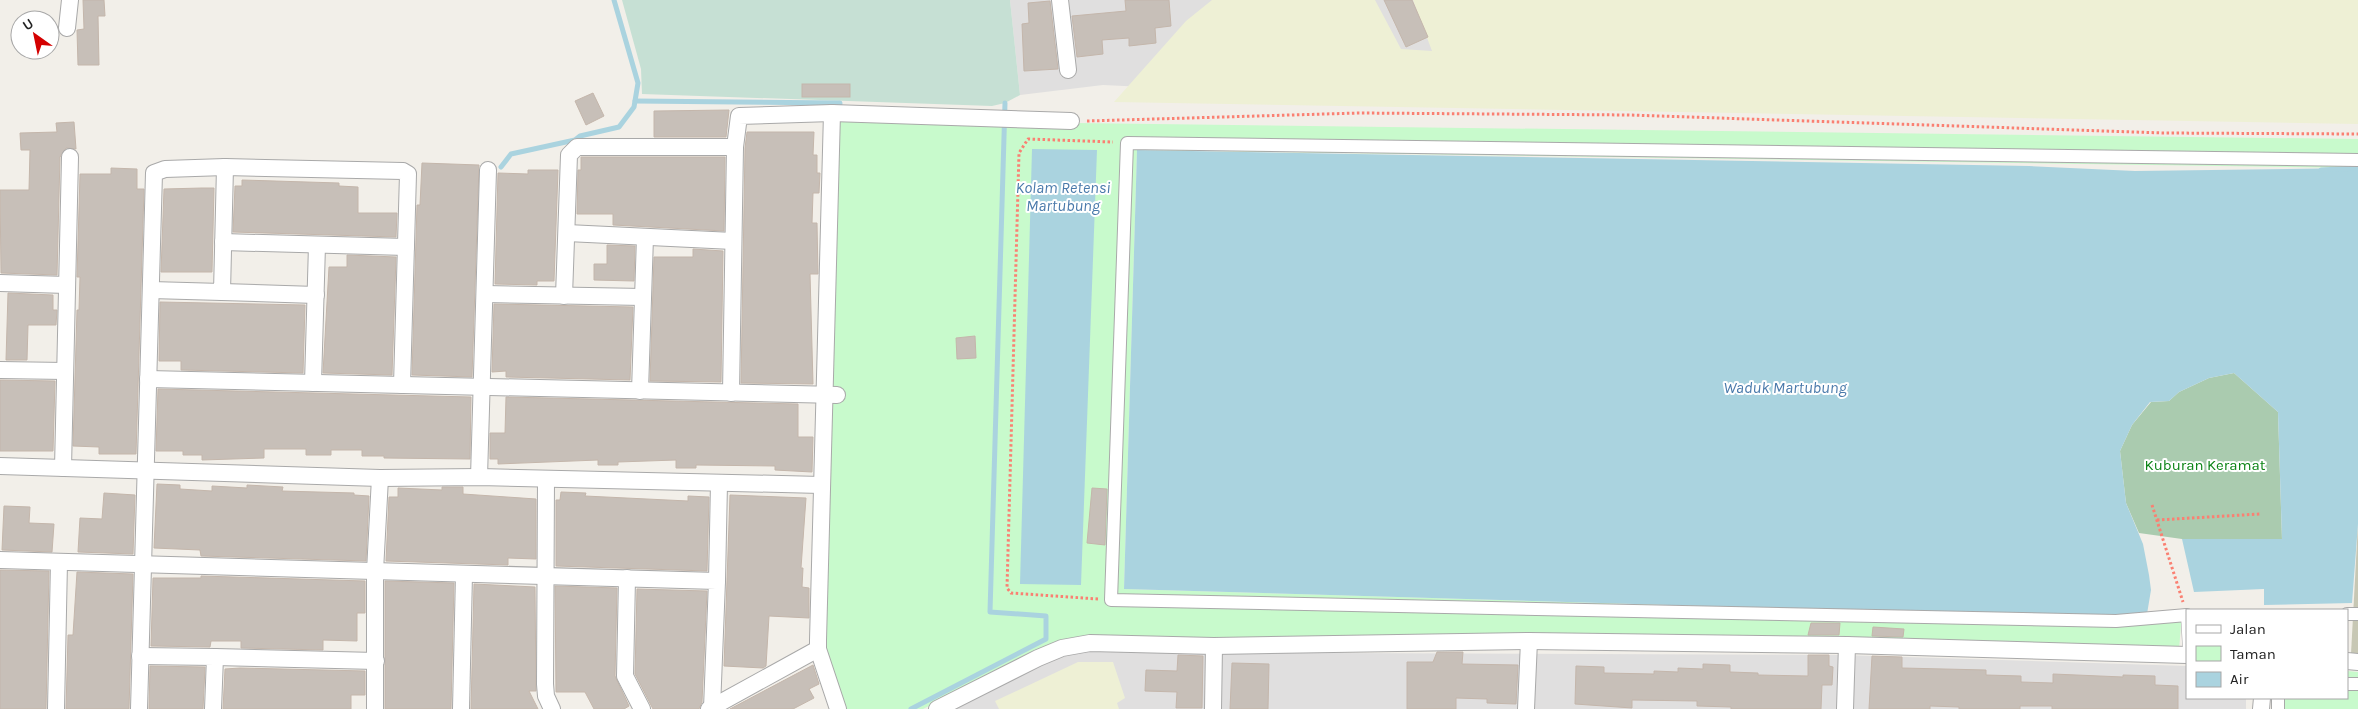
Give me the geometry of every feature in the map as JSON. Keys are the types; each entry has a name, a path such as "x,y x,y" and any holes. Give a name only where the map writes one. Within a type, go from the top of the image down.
{"street":[{"path":"67,28 70,0"},
{"path":"1060,0 1068,70"},
{"path":"837,113 830,395 821,485 818,649 838,709"},
{"path":"731,392 735,147 738,119 742,115 837,113 1072,122"},
{"path":"2186,615 2106,621 1111,600 1127,143 2358,160"},
{"path":"564,296 569,155 572,150 577,147 735,147"},
{"path":"63,468 70,157"},
{"path":"222,292 225,167"},
{"path":"139,709 154,172 165,169 225,167 403,171 408,174 402,385"},
{"path":"479,477 488,170"},
{"path":"567,234 733,240"},
{"path":"640,391 644,237"},
{"path":"223,242 406,247"},
{"path":"313,383 317,245"},
{"path":"0,283 67,284"},
{"path":"151,290 316,295"},
{"path":"485,294 643,297"},
{"path":"0,370 65,371"},
{"path":"148,379 830,395"},
{"path":"0,466 380,478 479,477 821,485"},
{"path":"375,709 376,571 380,478"},
{"path":"546,479 544,684 546,696 552,709"},
{"path":"711,708 719,483"},
{"path":"0,560 717,581"},
{"path":"56,709 59,562"},
{"path":"460,709 464,574"},
{"path":"627,578 625,676 642,709"},
{"path":"1526,709 1529,641"},
{"path":"937,709 1038,658 1062,648 1090,642 1214,646 1529,641 1847,645 2186,655"},
{"path":"1845,709 1847,645"},
{"path":"1213,709 1214,646"},
{"path":"711,708 818,649"},
{"path":"140,656 376,661"},
{"path":"213,709 214,657"}],"path":[{"path":"1072,122 1359,113 1629,115 2154,133 2358,134"},
{"path":"1111,600 1019,594 1011,593 1007,588 1019,153 1028,139 1127,143"},
{"path":"2152,505 2183,600 2186,615"},
{"path":"2157,520 2260,514"}],"shaded area":[{"path":"622,0 1010,0 1020,95 1005,103 992,106 642,94 641,69"},
{"path":"1010,0 1495,0 1417,100 1103,85 1020,95"},
{"path":"1212,0 1375,0 1401,49 1432,51 1413,0 2358,0 2358,124 1114,102 1186,21"},
{"path":"2358,524 2358,654 2351,654 2357,542"},
{"path":"1084,652 1842,655 2186,666 2186,699 2246,699 2246,709 949,709 1043,663 1064,655"},
{"path":"1078,662 1113,662 1125,698 1117,703 1119,709 999,709 995,701"}],"green space":[{"path":"834,120 2358,139 2358,168 1137,150 1124,589 2080,617 2185,615 2181,625 2179,650 1060,640 923,709 830,709 812,655"},
{"name":"Kuburan Keramat","path":"2234,373 2278,412 2282,540 2182,539 2139,533 2126,503 2120,451 2132,425 2151,402 2169,401 2179,392 2209,378"},
{"path":"2348,671 2358,672 2358,709 2271,709 2271,699 2348,699"}],"water":[{"name":"Kolam Retensi Martubung","path":"1032,149 1097,150 1081,585 1020,584"},
{"name":"Waduk Martubung","path":"1137,150 2029,166 2135,171 2358,168 2358,524 2352,603 2264,605 2264,589 2194,592 2182,539 2282,539 2278,412 2234,373 2209,378 2179,392 2169,401 2150,402 2132,425 2120,451 2126,503 2143,544 2149,575 2151,590 2147,614 2080,617 1124,589"}],"building":[{"path":"83,0 104,0 105,16 98,16 99,65 78,65 77,30 84,29"},
{"path":"1125,0 1169,0 1171,26 1155,28 1156,43 1129,46 1129,38 1102,40 1103,54 1077,57 1072,16 1126,11"},
{"path":"1384,0 1412,0 1428,37 1406,47"},
{"path":"1050,1 1058,69 1024,71 1022,24 1029,23 1028,3"},
{"path":"802,84 850,84 850,97 802,97"},
{"path":"593,93 604,116 586,125 575,101"},
{"path":"729,110 726,137 654,137 654,111"},
{"path":"74,122 76,149 66,148 60,157 57,275 1,273 0,190 29,190 30,150 21,150 20,133 57,132 56,123"},
{"path":"747,132 814,132 813,155 817,155 817,173 820,173 819,193 813,193 812,223 817,223 818,274 810,274 813,384 741,383 745,148"},
{"path":"581,157 725,157 724,231 613,225 613,214 577,214 578,170 581,170"},
{"path":"422,163 479,165 472,377 412,375 417,205 420,205"},
{"path":"111,168 137,169 137,189 144,189 136,454 99,454 99,447 73,446 77,310 79,310 80,277 77,277 80,174 111,174"},
{"path":"528,170 558,170 554,281 537,281 537,285 495,284 498,173 528,174"},
{"path":"242,180 339,183 339,186 358,187 358,213 397,213 396,237 233,232 235,186 242,186"},
{"path":"214,188 212,272 161,272 164,189"},
{"path":"607,245 635,246 634,281 594,280 594,264 607,264"},
{"path":"693,249 723,251 721,382 650,381 654,257 693,257"},
{"path":"347,255 396,257 392,375 323,373 329,267 347,267"},
{"path":"8,293 53,295 53,310 57,310 56,325 28,325 27,360 6,360"},
{"path":"160,302 305,305 303,373 181,370 181,361 159,361"},
{"path":"494,304 633,307 630,380 506,377 506,371 492,372"},
{"path":"975,336 976,358 957,359 956,338"},
{"path":"0,380 55,381 53,451 0,451"},
{"path":"158,389 471,397 470,459 384,458 384,456 362,456 362,450 331,450 331,455 306,455 306,449 264,449 264,458 202,460 202,455 183,455 183,451 156,451"},
{"path":"506,397 798,404 798,437 813,437 812,472 775,470 775,466 696,465 696,468 676,468 676,460 618,462 618,465 598,465 598,460 498,464 498,459 490,459 490,433 505,433"},
{"path":"157,484 180,485 180,489 212,491 212,486 247,488 247,485 283,487 282,491 354,493 354,495 369,496 366,561 201,556 200,550 154,548"},
{"path":"442,487 463,487 463,494 536,499 536,559 508,558 508,565 386,561 389,497 398,497 398,488 442,490"},
{"path":"1092,488 1107,489 1105,545 1087,543"},
{"path":"561,492 586,493 585,496 688,501 688,496 709,497 707,571 556,566 556,500 560,500"},
{"path":"104,493 135,495 133,554 78,552 80,518 102,519"},
{"path":"730,495 806,498 801,568 803,568 802,587 809,588 809,618 769,616 766,666 763,668 724,666"},
{"path":"4,506 30,507 29,523 54,524 52,552 2,550"},
{"path":"0,570 49,571 46,709 0,709"},
{"path":"77,572 133,574 129,709 66,709 68,635 73,635"},
{"path":"201,576 365,581 365,613 357,613 357,641 323,640 323,650 241,648 241,641 211,641 210,647 151,646 153,578 201,578"},
{"path":"385,581 454,583 451,709 385,709"},
{"path":"474,584 535,587 536,691 529,691 538,709 471,709"},
{"path":"555,586 617,588 615,676 629,706 624,709 594,709 585,692 556,692"},
{"path":"637,589 707,591 702,702 699,709 653,709 635,674"},
{"path":"1811,623 1840,623 1839,635 1808,635"},
{"path":"1873,627 1904,629 1903,637 1872,636"},
{"path":"1437,652 1463,652 1462,664 1518,665 1516,704 1487,703 1487,699 1456,698 1456,709 1407,709 1407,662 1433,662"},
{"path":"1178,655 1203,656 1202,708 1176,708 1177,692 1145,691 1146,670 1177,671"},
{"path":"1808,655 1829,655 1829,666 1833,667 1832,685 1822,685 1821,709 1731,709 1731,707 1697,706 1697,701 1632,700 1632,708 1575,704 1576,666 1604,667 1604,673 1654,674 1654,671 1678,672 1678,668 1703,669 1703,664 1730,665 1730,672 1758,673 1758,675 1808,676"},
{"path":"1872,656 1902,657 1902,668 1986,670 1986,675 2021,676 2021,682 2053,683 2053,674 2123,677 2123,675 2155,676 2155,685 2178,686 2178,709 2052,709 2052,706 2020,706 2020,709 1959,709 1959,707 1930,706 1930,709 1869,709"},
{"path":"1232,663 1269,664 1268,709 1230,709"},
{"path":"813,665 819,684 809,689 814,698 793,709 730,709"},
{"path":"150,666 205,667 203,709 149,709"},
{"path":"225,669 365,671 365,695 351,695 351,709 223,709"}],"waterway":[{"path":"501,167 511,154 575,140 580,136 619,127 634,107 638,83 614,0"},
{"path":"635,101 840,103 839,112"},
{"path":"911,709 1046,639 1046,616 990,612 1005,103"},
{"path":"2321,170 2358,168"}]}
